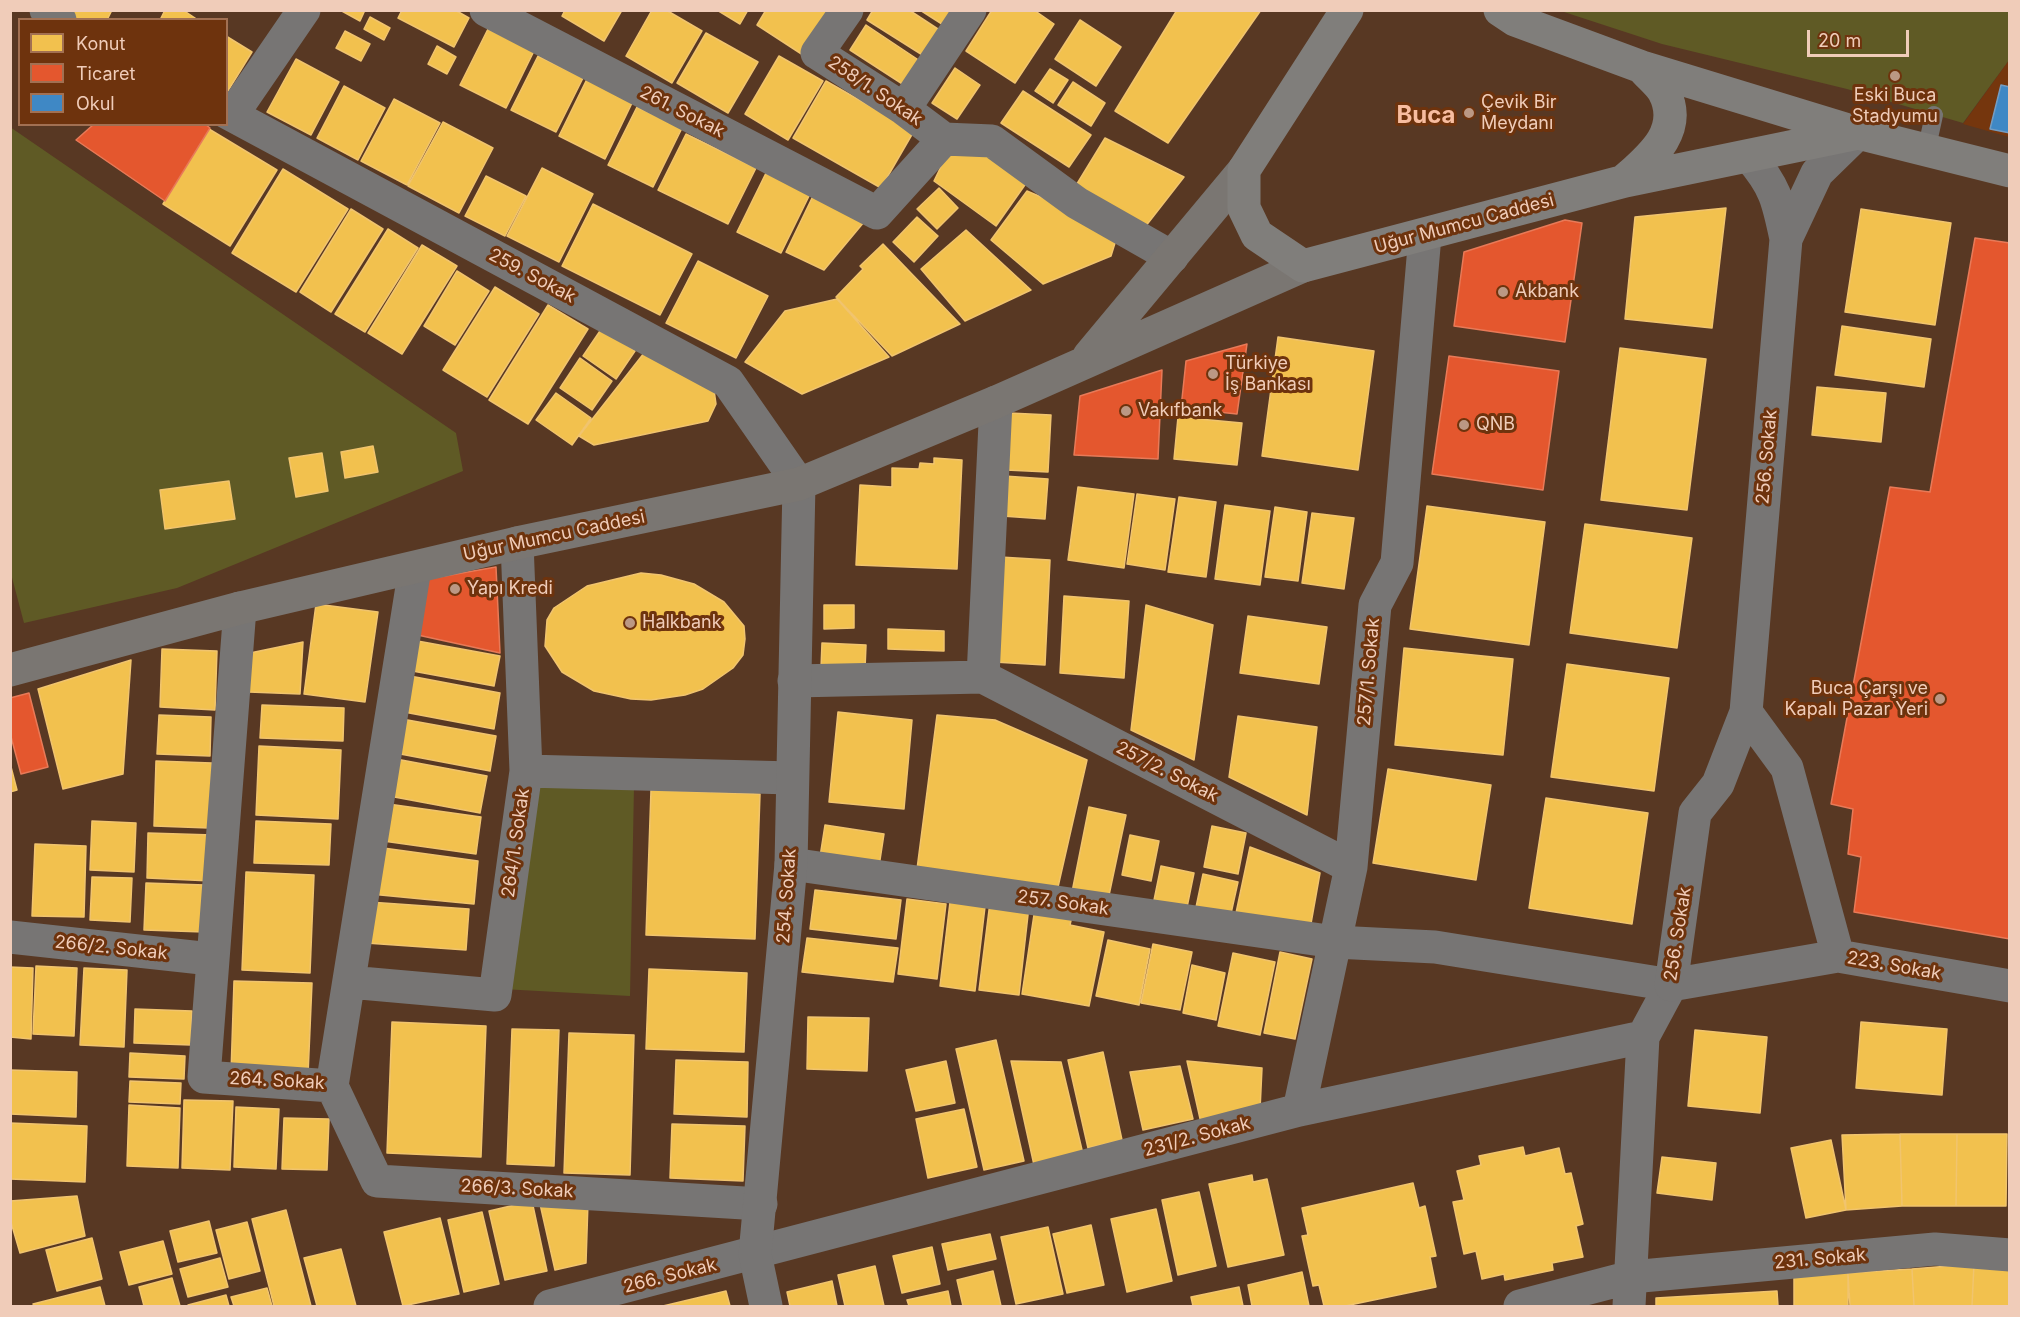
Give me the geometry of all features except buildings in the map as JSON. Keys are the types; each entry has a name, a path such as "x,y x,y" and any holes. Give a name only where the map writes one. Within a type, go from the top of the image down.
{"main road":[{"name":"Uğur Mumcu Caddesi","path":"1084,362 1244,170 1328,24 1347,10"},
{"path":"1508,14 1642,67 1925,155 2010,171"},
{"path":"1625,180 1659,150 1668,131 1669,111 1664,92 1642,67"},
{"name":"Uğur Mumcu Caddesi","path":"10,670 240,609 517,543 799,484 996,402 1303,266 1625,180 1858,133"},
{"path":"1244,170 1244,208 1257,235 1303,266"}],"street":[{"path":"230,114 304,10"},
{"name":"261. Sokak","path":"486,10 877,213 944,139"},
{"name":"258/1. Sokak","path":"847,10 817,54 904,109 944,139"},
{"path":"904,109 970,10"},
{"name":"259. Sokak","path":"230,114 728,381 799,484"},
{"name":"256. Sokak","path":"1786,239 1817,173 1858,133"},
{"path":"944,139 992,141 1077,202 1172,257"},
{"name":"256. Sokak","path":"1630,1292 1644,1037 1671,985 1695,813 1718,783 1746,712 1786,239 1777,196 1768,178 1749,156"},
{"name":"257/1. Sokak","path":"1299,1110 1351,867 1375,604 1397,563 1425,235"},
{"path":"983,677 996,402"},
{"name":"254. Sokak","path":"766,1306 755,1254 791,864 799,484"},
{"name":"264/1. Sokak","path":"349,982 495,995 526,771 517,543"},
{"name":"264. Sokak","path":"240,609 211,958 204,1077 332,1086 415,568"},
{"name":"257/2. Sokak","path":"794,681 983,677 1351,867"},
{"path":"1746,712 1787,768 1838,956"},
{"path":"526,771 792,778"},
{"name":"257. Sokak","path":"791,864 1335,942"},
{"name":"266/2. Sokak","path":"10,937 211,958"},
{"path":"1335,942 1435,947 1671,985"},
{"name":"223. Sokak","path":"1671,985 1838,956 2010,986"},
{"name":"231/2. Sokak","path":"755,1254 1299,1110 1644,1037"},
{"name":"266/3. Sokak","path":"332,1086 377,1181 761,1204"},
{"name":"231. Sokak","path":"1520,1306 1935,1249 2010,1255"},
{"name":"266. Sokak","path":"550,1306 755,1254"}],"lane":[{"path":"1925,155 1934,115"}],"shaded area":[{"name":"Eski Buca Stadyumu","path":"1561,11 2009,11 2009,60 1963,123 1847,89 1662,44"},
{"path":"2009,60 2009,137 1963,124 2007,63"},
{"path":"10,127 456,433 463,471 177,588 24,623 10,570"},
{"path":"533,782 634,786 630,996 502,989"}],"place":[{"name":"Eski Buca Stadyumu","path":"1895,76"},
{"name":"Çevik Bir Meydanı","path":"1469,113"},
{"name":"Akbank","path":"1503,292"},
{"name":"Türkiye İş Bankası","path":"1213,374"},
{"name":"Vakıfbank","path":"1126,411"},
{"name":"QNB","path":"1464,425"},
{"name":"Yapı Kredi","path":"455,589"},
{"name":"Halkbank","path":"630,623"},
{"name":"Buca Çarşı ve Kapalı Pazar Yeri","path":"1940,699"}],"district":[{"name":"Buca","path":"1426,116"}]}
